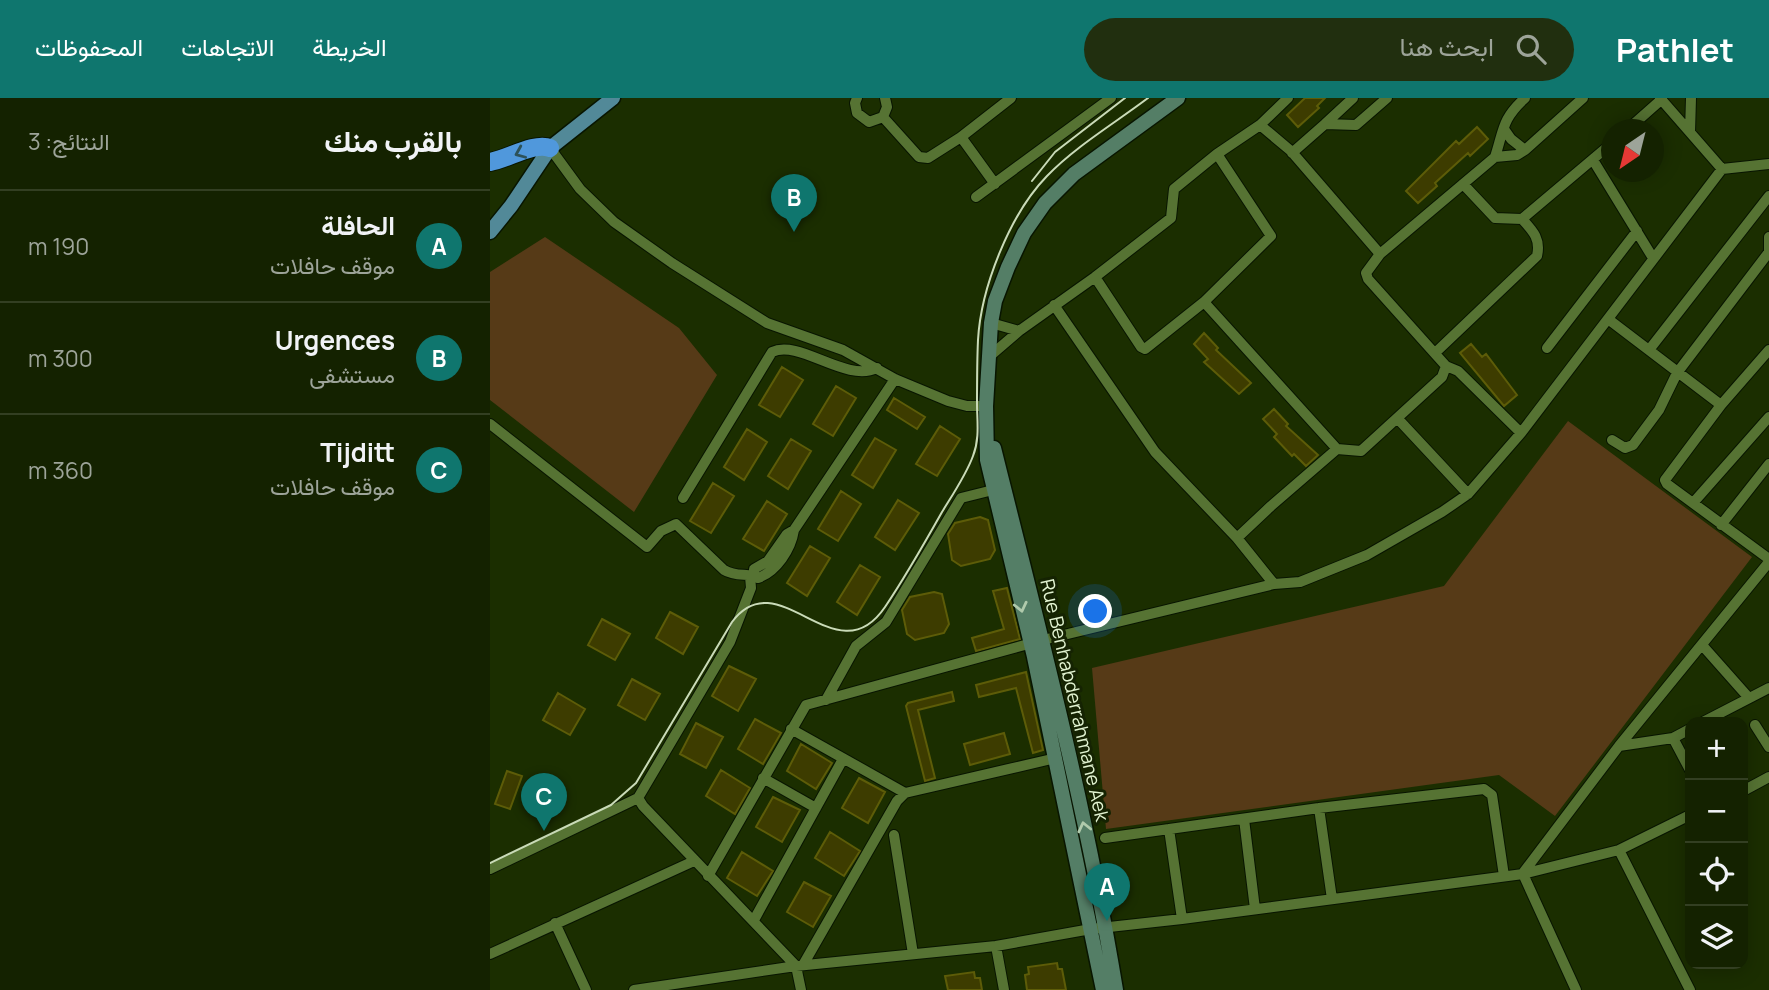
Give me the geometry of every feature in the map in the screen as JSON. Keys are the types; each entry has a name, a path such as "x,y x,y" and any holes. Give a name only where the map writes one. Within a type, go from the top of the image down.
{"highway":[{"path":"490,162 503,160 537,146 550,148"}],"main road":[{"path":"490,232 550,148 613,98"},
{"name":"Rue Benhabderrahmane Aek","path":"1116,990 1056,758 1036,642 993,490 988,460 987,413 991,323 995,301 1008,267 1024,233 1045,203 1074,174 1178,98"},
{"name":"Rue Benhabderrahmane Aek","path":"987,413 1098,928 1103,990"}],"street":[{"path":"858,98 855,108 860,118 869,122 883,117 887,107 885,98"},
{"path":"883,117 919,157 929,158 1011,98"},
{"path":"976,197 1111,98"},
{"path":"990,356 1019,331 1171,218 1174,189 1217,154 1260,125 1288,98"},
{"path":"1292,153 1353,98"},
{"path":"1325,124 1356,125 1387,98"},
{"path":"1521,433 1458,371 1446,366 1368,279 1366,273 1381,254 1495,157 1510,112 1525,98"},
{"path":"1495,157 1517,155 1525,150 1583,98"},
{"path":"1690,132 1691,98"},
{"path":"1639,119 1661,99 1722,169"},
{"path":"1260,125 1292,153 1381,254"},
{"path":"1504,129 1511,139 1525,150"},
{"path":"961,136 995,184"},
{"path":"550,148 580,189 614,222 766,323 843,350 895,379 948,401 987,413"},
{"path":"1464,184 1495,218 1522,219 1601,153"},
{"path":"1095,277 1141,347 1145,349 1204,302 1271,236 1217,154"},
{"path":"1593,160 1653,258"},
{"path":"708,876 806,705 1036,642 1274,584 1300,582 1367,555 1442,512 1468,494 1521,433 1722,169 1769,164"},
{"path":"1649,350 1769,196"},
{"path":"1435,353 1537,256 1537,236 1522,219"},
{"path":"1547,348 1637,231"},
{"path":"1612,440 1625,448 1633,445 1659,410 1677,373 1769,253 1769,237"},
{"path":"1204,302 1337,449 1361,451 1442,377 1446,366"},
{"path":"1054,305 1155,452 1237,538 1274,584"},
{"path":"1608,319 1721,405"},
{"path":"991,323 1019,331"},
{"path":"683,498 772,352 785,349 858,372 877,368"},
{"path":"1522,874 1619,746 1769,561 1665,480 1721,405 1769,350"},
{"path":"490,869 638,798 730,642 751,587 754,569 768,561 784,537 794,530 895,379"},
{"path":"1693,503 1769,416"},
{"path":"1398,419 1468,494"},
{"path":"490,424 647,547 661,531 676,524 724,570 733,575 752,576"},
{"path":"1237,538 1337,449"},
{"path":"1721,525 1769,464"},
{"path":"826,699 856,646 886,622 961,498 993,490"},
{"path":"1702,645 1749,698"},
{"path":"1715,717 1769,688"},
{"path":"1755,724 1769,747"},
{"path":"791,729 905,793"},
{"path":"1619,746 1673,738 1685,732"},
{"path":"1673,738 1685,761"},
{"path":"801,990 800,965 897,801 905,793 1056,758"},
{"path":"754,920 843,760"},
{"path":"1748,786 1769,777"},
{"path":"763,778 817,808"},
{"path":"1105,838 1319,808 1484,789 1492,795 1504,876"},
{"path":"638,798 708,876 800,965"},
{"path":"1319,808 1332,899"},
{"path":"634,990 668,988 800,965 996,946 1098,928 1522,874 1619,850 1685,817"},
{"path":"1244,818 1255,909"},
{"path":"1169,829 1182,919"},
{"path":"894,835 913,954"},
{"path":"1619,850 1690,990"},
{"path":"490,954 694,861"},
{"path":"1522,874 1576,990"},
{"path":"555,923 586,990"},
{"path":"996,946 1004,990"}],"shaded area":[{"path":"545,237 679,328 717,375 634,512 490,400 490,272"},
{"path":"1568,421 1752,557 1555,816 1499,775 1106,829 1092,668 1444,586"}],"building":[{"path":"1305,98 1325,98 1317,106 1319,108 1298,127 1287,115"},
{"path":"1477,127 1488,139 1435,183 1437,186 1418,203 1406,191 1456,141 1459,144"},
{"path":"1204,333 1218,348 1216,350 1251,383 1239,394 1204,362 1208,359 1194,344"},
{"path":"1471,344 1482,357 1486,354 1517,395 1504,406 1460,353"},
{"path":"782,367 803,380 780,417 759,405"},
{"path":"836,386 856,398 833,436 813,424"},
{"path":"894,398 925,417 917,429 887,410"},
{"path":"1274,409 1288,424 1286,426 1318,455 1306,466 1274,437 1277,434 1263,419"},
{"path":"940,426 960,439 937,476 916,464"},
{"path":"747,429 767,442 744,480 724,467"},
{"path":"875,438 896,450 873,488 852,475"},
{"path":"791,439 811,451 788,489 768,476"},
{"path":"713,483 734,496 711,533 690,521"},
{"path":"841,491 861,504 838,541 818,529"},
{"path":"898,500 919,513 895,550 875,537"},
{"path":"767,501 787,514 764,551 743,539"},
{"path":"980,517 988,520 995,550 990,559 961,566 952,560 948,534 955,523"},
{"path":"810,546 830,558 807,596 787,583"},
{"path":"860,565 880,577 857,615 837,602"},
{"path":"1007,588 1020,639 976,651 972,638 1004,629 993,591"},
{"path":"934,592 942,594 949,624 944,633 915,640 907,634 902,610 910,597"},
{"path":"670,612 698,627 683,654 656,638"},
{"path":"602,619 630,634 615,660 588,645"},
{"path":"729,666 756,679 738,711 712,696"},
{"path":"1026,672 1043,750 1033,753 1016,688 979,697 976,685"},
{"path":"632,679 660,694 645,720 618,705"},
{"path":"952,692 954,701 918,710 935,778 925,781 906,706 908,703"},
{"path":"558,693 585,709 570,735 543,720"},
{"path":"755,719 781,733 763,764 738,749"},
{"path":"696,723 723,737 706,768 680,754"},
{"path":"1004,733 1010,754 970,765 964,744"},
{"path":"801,744 832,763 816,789 787,771"},
{"path":"721,770 750,788 735,814 706,796"},
{"path":"507,771 522,776 510,809 495,804"},
{"path":"859,778 885,792 868,823 842,808"},
{"path":"773,797 800,810 782,842 756,827"},
{"path":"830,832 860,851 844,876 815,858"},
{"path":"742,852 773,871 757,896 727,878"},
{"path":"804,882 831,896 813,927 787,912"},
{"path":"1057,963 1058,969 1062,969 1066,990 1027,990 1025,975 1029,974 1028,967"},
{"path":"974,972 975,978 980,978 982,990 948,990 945,976"}],"tram line":[{"path":"1032,181 1055,152 1125,98"},
{"path":"490,863 611,805 636,783 732,622 750,606 769,603 827,627 847,631 866,626 885,607 908,572 973,456 977,436 980,319 991,275 1010,231 1034,192 1058,165 1148,98"}],"place":[{"name":"Urgences","path":"794,232"},
{"name":"Tijditt","path":"544,831"},
{"name":"الحافلة","path":"1107,921"}]}
